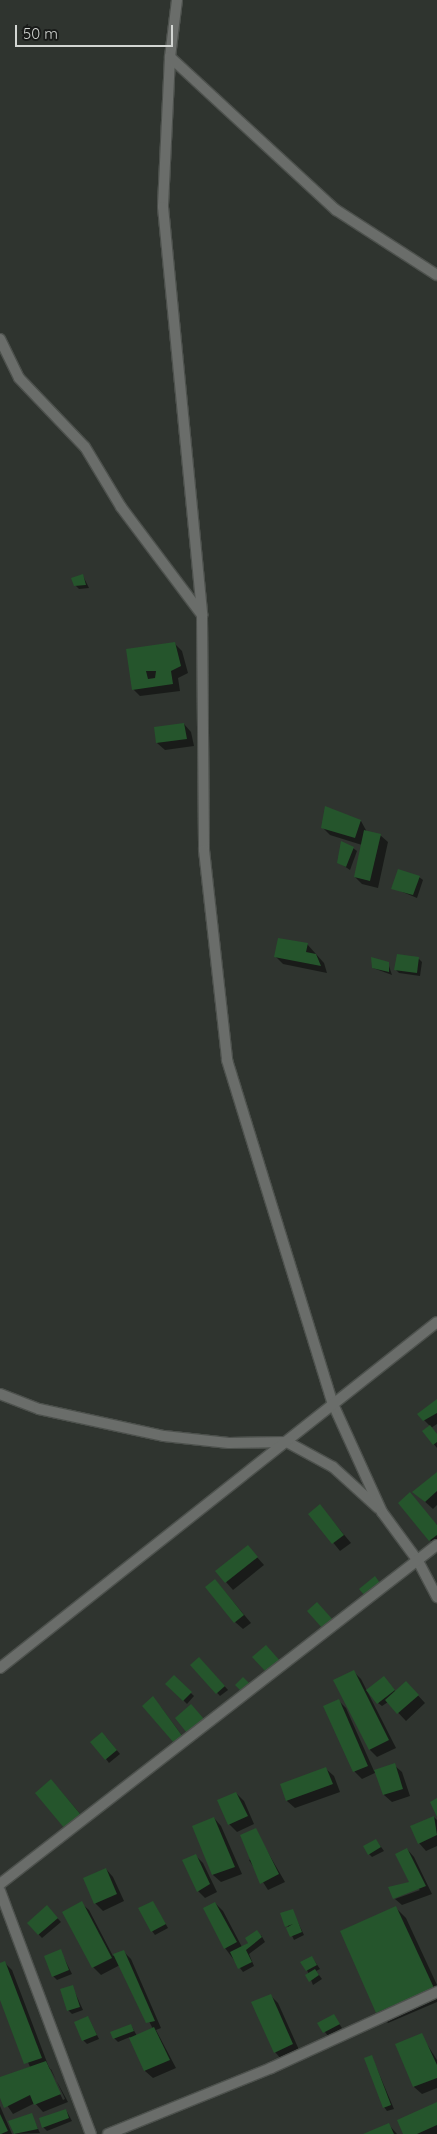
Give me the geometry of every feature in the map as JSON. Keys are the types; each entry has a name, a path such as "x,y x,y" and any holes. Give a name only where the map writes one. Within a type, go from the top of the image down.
{"street":[{"path":"177,0 170,57 163,207 202,615 204,850 227,1060 333,1404 382,1512"},
{"path":"170,57 336,210 437,275"},
{"path":"0,339 19,378 85,447 121,507 202,615"},
{"path":"0,1668 437,1322"},
{"path":"0,1394 39,1409 164,1436 229,1443 286,1442 333,1467 382,1512 418,1561 437,1597"},
{"path":"0,1884 437,1545"},
{"path":"0,1891 91,2134"},
{"path":"108,2134 271,2068 437,1992"}],"building":[{"path":"83,574 86,585 74,586 71,578"},
{"path":"175,642 181,666 171,671 173,684 132,690 126,649","holes":["146,671 156,671 155,678 148,679"]},
{"path":"184,723 187,739 156,743 154,727"},
{"path":"325,806 361,820 355,838 321,828"},
{"path":"364,830 381,834 370,881 354,877"},
{"path":"341,841 354,847 346,867 337,863"},
{"path":"398,869 420,876 413,895 391,889"},
{"path":"278,938 308,943 306,952 316,954 321,966 274,957"},
{"path":"397,954 419,957 417,973 394,970"},
{"path":"371,957 389,962 389,972 372,968"},
{"path":"437,1399 437,1413 423,1421 417,1414"},
{"path":"430,1425 437,1434 437,1442 433,1445 422,1431"},
{"path":"437,1472 437,1491 425,1502 412,1492"},
{"path":"410,1492 437,1525 437,1535 429,1541 398,1503"},
{"path":"320,1504 344,1535 332,1544 308,1514"},
{"path":"248,1545 258,1557 225,1583 215,1571"},
{"path":"375,1576 380,1583 365,1596 359,1589"},
{"path":"215,1579 244,1615 234,1623 205,1587"},
{"path":"317,1602 333,1620 323,1629 307,1611"},
{"path":"266,1645 281,1662 267,1673 252,1657"},
{"path":"199,1657 225,1686 216,1694 190,1665"},
{"path":"354,1670 389,1740 369,1750 333,1680"},
{"path":"174,1675 192,1692 183,1701 165,1684"},
{"path":"384,1676 395,1690 377,1704 366,1690"},
{"path":"243,1677 251,1685 243,1693 235,1685"},
{"path":"406,1681 419,1695 397,1714 385,1700"},
{"path":"153,1696 183,1737 174,1743 142,1706"},
{"path":"339,1699 368,1766 353,1772 323,1706"},
{"path":"191,1704 204,1719 187,1733 175,1718"},
{"path":"102,1732 117,1750 105,1760 90,1742"},
{"path":"395,1763 403,1789 383,1795 374,1770"},
{"path":"326,1767 333,1784 286,1801 280,1784"},
{"path":"51,1779 81,1815 65,1829 35,1793"},
{"path":"236,1792 248,1816 228,1825 217,1800"},
{"path":"437,1798 437,1817 430,1802"},
{"path":"434,1816 437,1835 418,1844 410,1826"},
{"path":"214,1817 235,1867 212,1875 192,1826"},
{"path":"256,1828 279,1874 260,1884 240,1835"},
{"path":"376,1839 381,1847 368,1855 363,1846"},
{"path":"407,1848 426,1886 393,1899 388,1887 409,1882 395,1854"},
{"path":"196,1854 210,1884 197,1892 182,1860"},
{"path":"106,1868 117,1894 94,1904 83,1878"},
{"path":"82,1901 112,1958 92,1968 62,1912"},
{"path":"153,1901 166,1924 151,1932 138,1908"},
{"path":"215,1902 237,1942 224,1949 203,1908"},
{"path":"47,1905 58,1918 38,1935 27,1923"},
{"path":"396,1906 434,1988 376,2013 340,1931"},
{"path":"293,1909 302,1932 290,1937 286,1928 293,1924 285,1927 280,1913"},
{"path":"257,1930 262,1937 246,1950 252,1962 238,1969 230,1952 248,1943 245,1938"},
{"path":"61,1949 69,1970 52,1977 44,1956"},
{"path":"124,1950 155,2021 146,2023 113,1954"},
{"path":"312,1956 317,1965 306,1971 300,1962"},
{"path":"5,1961 42,2058 24,2064 0,2000 0,1963"},
{"path":"315,1969 319,1975 309,1982 305,1975"},
{"path":"73,1985 80,2007 67,2011 60,1989"},
{"path":"271,1994 293,2044 274,2053 251,2002"},
{"path":"334,2014 340,2024 323,2033 317,2023"},
{"path":"88,2016 97,2035 82,2041 74,2022"},
{"path":"131,2024 134,2031 113,2039 110,2032"},
{"path":"154,2027 170,2060 144,2071 129,2038"},
{"path":"422,2033 437,2065 437,2078 413,2087 395,2044"},
{"path":"372,2055 391,2105 383,2108 364,2058"},
{"path":"46,2061 61,2094 34,2105 30,2095 4,2108 0,2098 0,2077"},
{"path":"437,2102 437,2125 417,2134 403,2134 397,2120"},
{"path":"66,2109 69,2118 42,2128 39,2118"},
{"path":"32,2113 38,2129 14,2134 8,2121"},
{"path":"0,2114 8,2131 1,2134 0,2134"},
{"path":"389,2123 394,2134 363,2134"}]}
